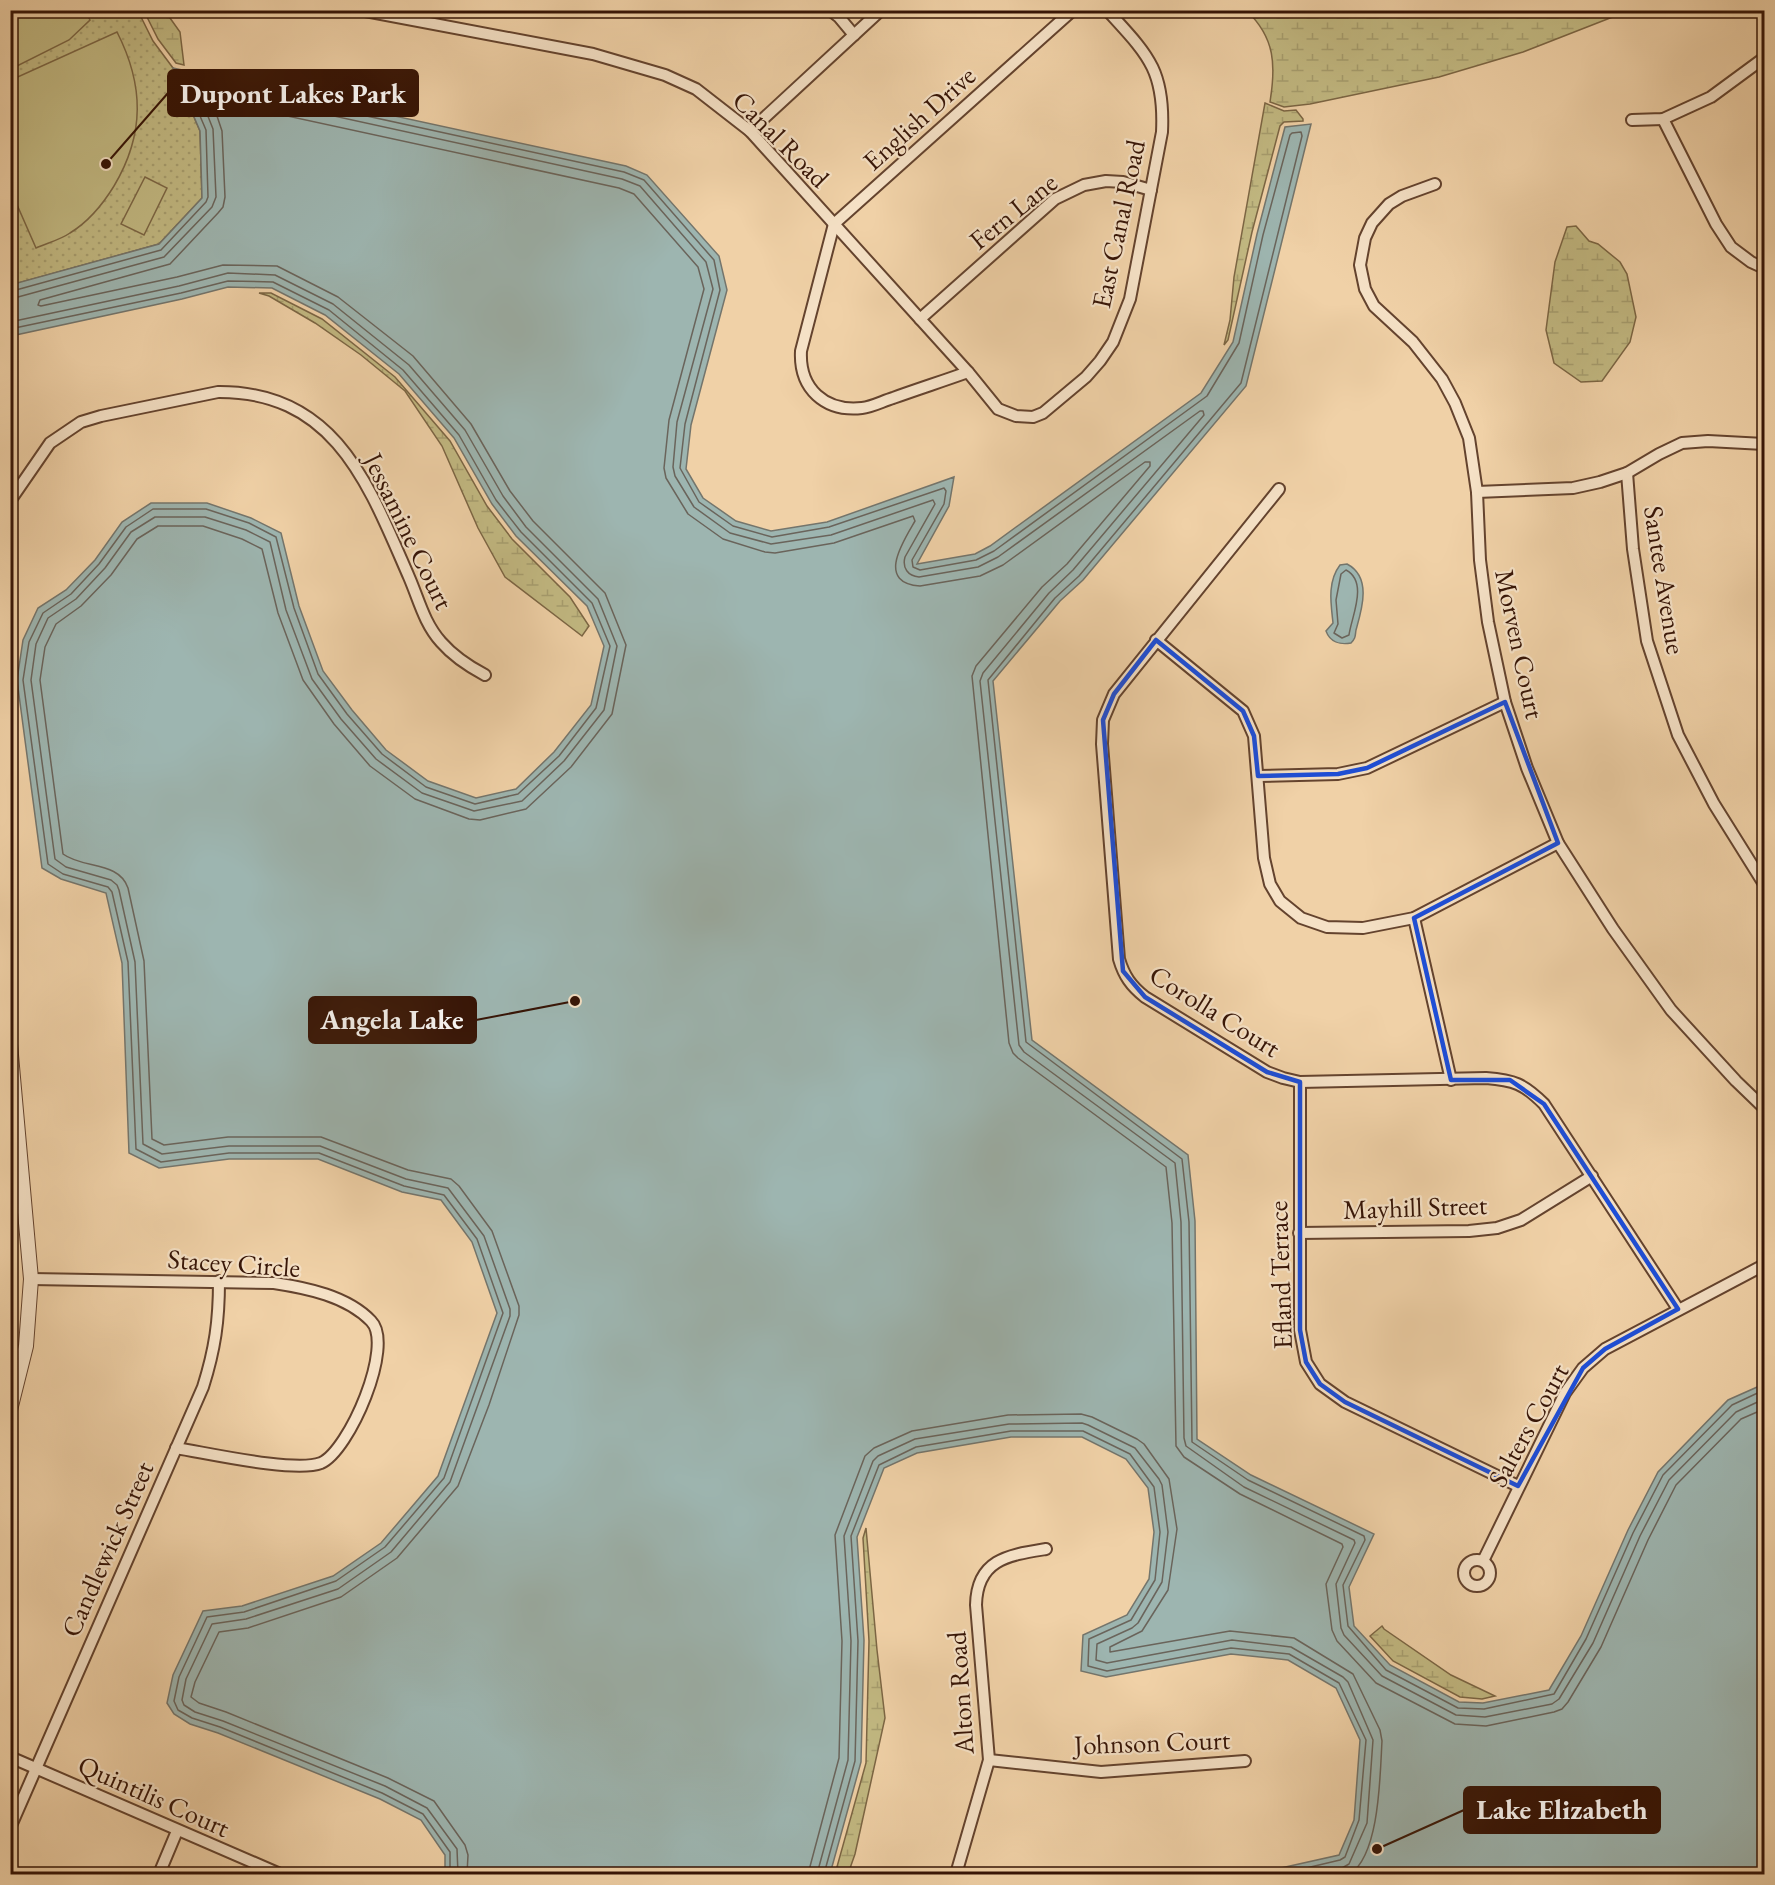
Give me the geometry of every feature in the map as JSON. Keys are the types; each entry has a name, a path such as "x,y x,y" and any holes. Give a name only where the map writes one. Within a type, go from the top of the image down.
{"street":[{"name":"Canal Road","path":"360,10 420,16 593,54 633,64 696,89 750,131 968,372"},
{"path":"830,10 854,35"},
{"path":"750,131 881,10"},
{"name":"English Drive","path":"834,224 1073,10"},
{"name":"East Canal Road","path":"968,372 998,409 1016,416 1033,417 1043,413 1086,377 1100,361 1113,342 1130,299 1162,132 1163,106 1160,87 1147,55 1107,10"},
{"path":"1632,120 1663,119 1711,97 1764,58"},
{"path":"1663,119 1731,247 1751,262 1764,268"},
{"name":"Fern Lane","path":"920,319 1055,199 1084,185 1106,181 1123,182 1150,190"},
{"name":"Morven Court","path":"1435,184 1402,196 1389,204 1372,223 1365,238 1360,265 1365,289 1374,306 1413,342 1442,379 1455,403 1469,438 1477,492 1480,560 1488,622 1505,702 1527,768 1558,843 1613,929 1671,1010 1764,1108"},
{"path":"834,224 801,351 801,362 806,381 814,393 823,401 841,408 864,408 968,372"},
{"name":"Jessamine Court","path":"10,501 50,443 81,422 218,392 266,397 298,410 337,441 358,468 376,500 411,582 421,613 440,642 464,663 485,675"},
{"path":"1477,492 1574,488 1627,473 1682,443 1708,441 1764,444"},
{"name":"Santee Avenue","path":"1627,473 1633,549 1647,641 1678,735 1714,804 1764,884"},
{"name":"Corolla Court","path":"1279,489 1114,694 1103,720 1102,744 1119,959 1123,971 1130,984 1145,997 1267,1072 1283,1078 1300,1082 1486,1078 1510,1080 1528,1088 1544,1104 1678,1309"},
{"path":"1156,640 1243,711 1254,736 1264,858 1270,884 1280,901 1301,918 1327,927 1363,928 1414,918 1558,843"},
{"path":"1258,776 1338,774 1367,768 1505,702"},
{"path":"1414,918 1451,1080"},
{"path":"10,1044 31,1279 26,1346 10,1410"},
{"name":"Efland Terrace","path":"1300,1082 1300,1330 1306,1362 1320,1384 1345,1402 1518,1486"},
{"name":"Mayhill Street","path":"1299,1233 1469,1231 1497,1228 1521,1220 1592,1176"},
{"name":"Salters Court","path":"1482,1561 1565,1393 1583,1368 1605,1349 1764,1265"},
{"name":"Stacey Circle","path":"31,1279 274,1283 307,1288 339,1299 373,1322 379,1341 376,1368 349,1433 335,1452 322,1462 294,1467 176,1448"},
{"name":"Candlewick Street","path":"10,1828 203,1387 213,1356 219,1319 219,1281"},
{"name":"Alton Road","path":"956,1875 990,1760 976,1605 978,1587 987,1570 1000,1560 1012,1554 1046,1549"},
{"name":"Quintilis Court","path":"10,1757 280,1875"},
{"name":"Johnson Court","path":"990,1760 1101,1772 1245,1761"},
{"path":"159,1875 177,1831"}],"highlighted area":[{"path":"1156,640 1243,711 1254,736 1258,776 1338,774 1367,768 1505,702 1558,843 1414,918 1451,1080 1510,1080 1544,1104 1678,1309 1605,1349 1583,1368 1518,1486 1345,1402 1320,1384 1306,1362 1300,1330 1300,1082 1267,1072 1145,997 1123,971 1103,720 1114,694"}],"green space":[{"path":"11,10 85,11 90,20 69,40 11,69"},
{"path":"11,11 138,11 153,41 173,68 200,131 202,198 159,244 11,285"},
{"path":"144,11 178,11 170,18 180,32 184,65 176,63 158,39"},
{"path":"1247,11 1628,11 1523,52 1439,77 1310,104 1284,107 1270,102 1273,76 1271,53 1263,31"},
{"path":"117,32 132,71 137,109 136,128 124,167 105,199 83,224 58,240 36,248 11,191 11,80"},
{"path":"1265,103 1284,111 1296,110 1303,121 1284,122 1280,126 1252,232 1228,340 1224,345 1230,320 1234,277"},
{"path":"145,177 167,188 144,235 121,224"},
{"path":"1576,226 1589,241 1598,244 1620,262 1627,274 1636,317 1630,342 1602,381 1581,382 1554,363 1546,330 1555,262 1567,227"},
{"path":"259,293 271,293 322,319 395,377 450,441 487,506 512,539 570,597 589,626 582,636 505,577 478,528 442,446 405,391 361,355 315,323 269,296"},
{"path":"866,1528 885,1718 855,1854 848,1874 835,1874 866,1763 869,1641 863,1538"},
{"path":"1382,1626 1451,1675 1495,1696 1482,1699 1460,1697 1393,1661 1370,1636"}],"water":[{"path":"173,68 626,166 647,175 719,256 727,290 691,425 686,469 703,498 736,521 771,531 827,522 954,477 949,506 917,564 975,554 990,546 1201,393 1233,342 1257,234 1285,127 1311,124 1246,386 1083,580 1060,601 993,681 1032,1040 1188,1155 1195,1221 1197,1439 1251,1475 1374,1534 1349,1587 1354,1626 1390,1665 1459,1702 1483,1703 1549,1690 1581,1636 1628,1530 1658,1472 1728,1400 1764,1384 1764,1874 1185,1874 1272,1870 1339,1855 1354,1820 1360,1740 1336,1688 1288,1660 1231,1654 1106,1677 1081,1671 1083,1635 1127,1615 1149,1579 1154,1532 1148,1488 1126,1459 1082,1437 1011,1437 917,1453 884,1468 857,1537 864,1640 861,1762 830,1874 445,1874 445,1855 421,1820 380,1799 218,1733 190,1724 174,1714 167,1703 173,1675 203,1611 242,1606 333,1576 381,1543 438,1476 497,1313 472,1242 441,1200 402,1192 318,1159 229,1159 159,1168 129,1153 122,963 106,893 61,879 42,868 17,680 23,640 38,608 66,590 95,560 122,522 151,503 207,503 251,518 281,533 299,606 323,671 352,710 386,750 428,781 476,798 516,789 554,752 591,705 604,646 587,606 516,536 492,504 454,438 399,374 325,315 272,288 228,287 11,336 11,281 14,284 159,244 202,198 200,131"},
{"path":"1347,564 1360,577 1363,594 1355,638 1351,643 1343,644 1333,640 1326,631 1333,623 1331,593 1333,579 1340,565"}],"place":[{"name":"Dupont Lakes Park","path":"106,164"},
{"name":"Angela Lake","path":"575,1001"},
{"name":"Lake Elizabeth","path":"1377,1849"}]}
